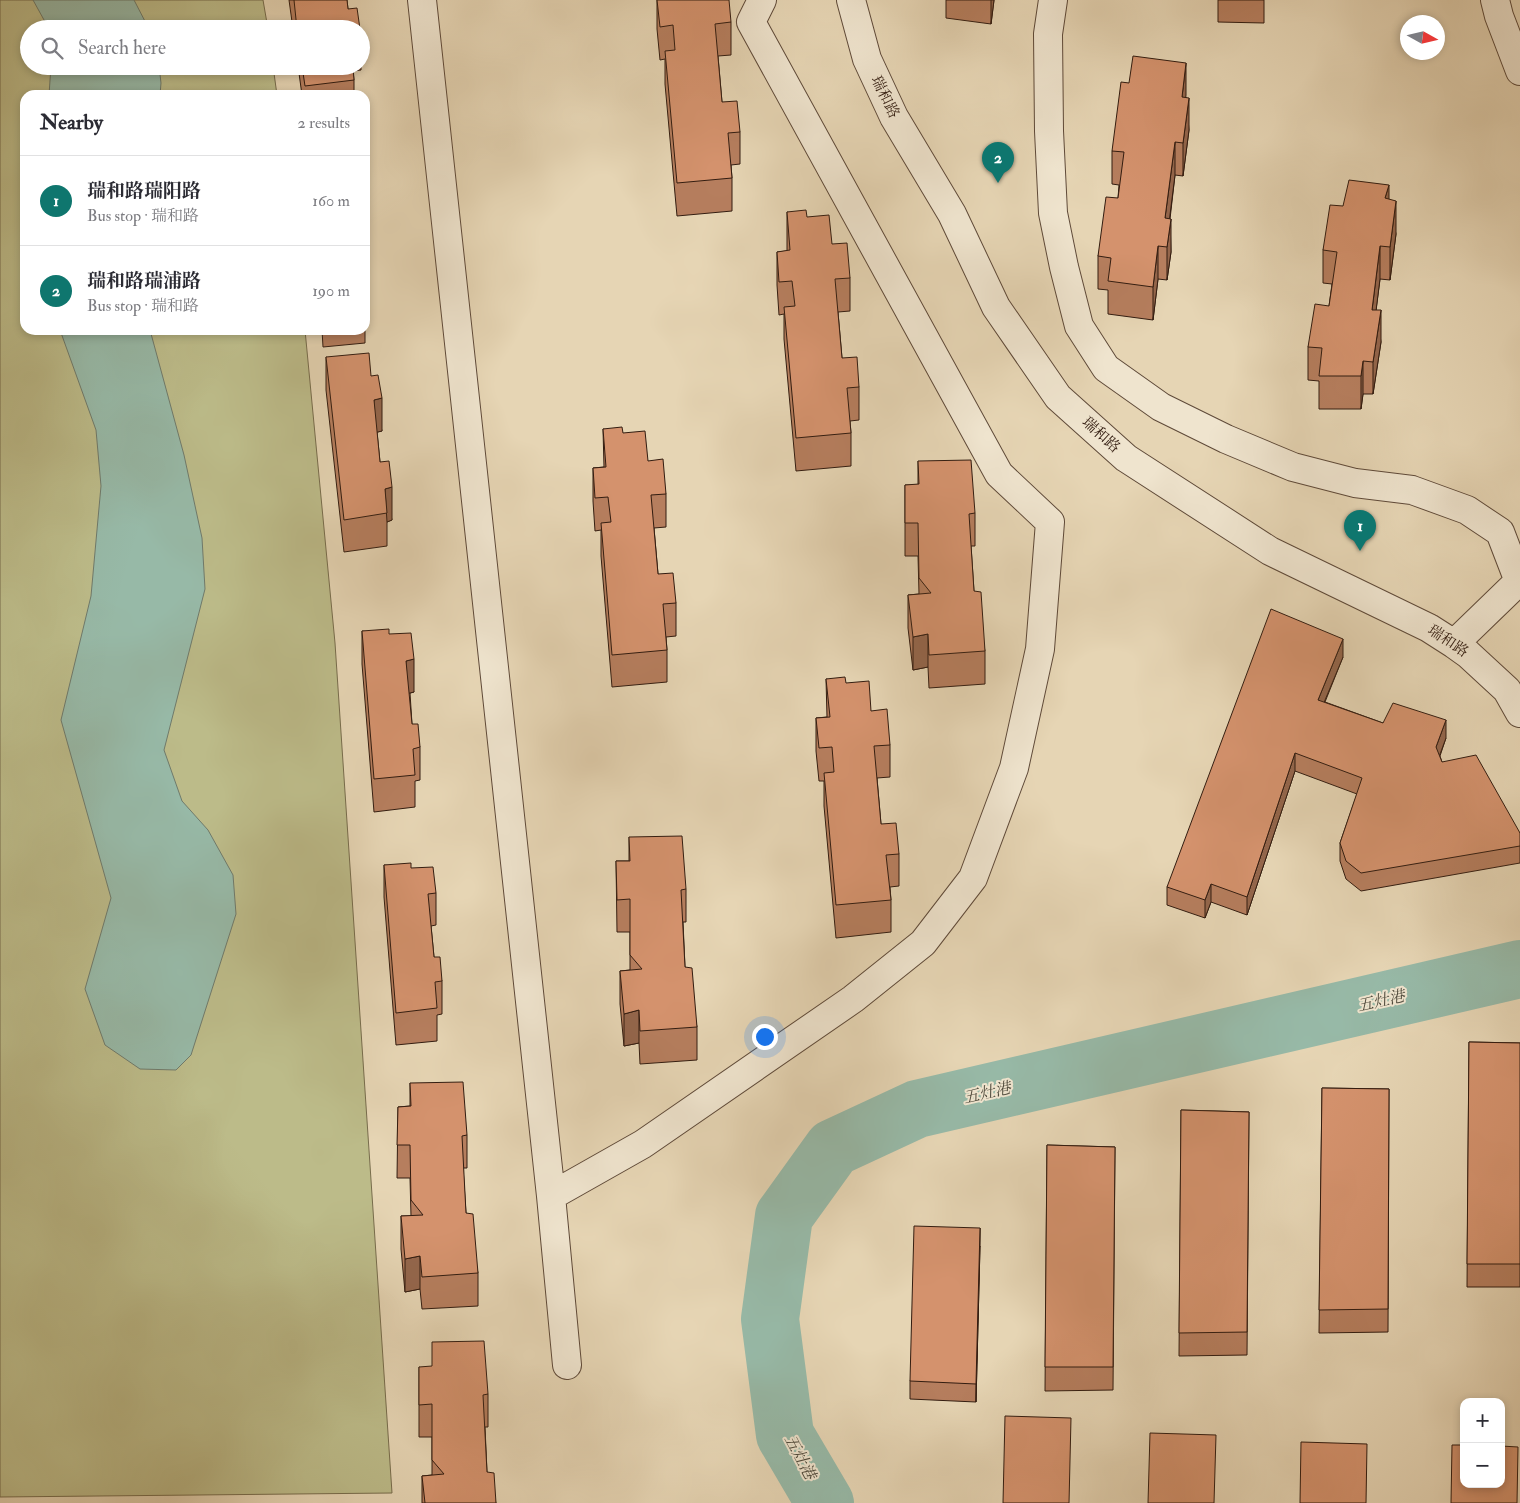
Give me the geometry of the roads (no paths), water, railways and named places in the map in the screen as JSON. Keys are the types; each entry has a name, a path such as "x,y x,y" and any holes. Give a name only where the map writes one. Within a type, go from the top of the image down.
{"street":[{"path":"428,0 567,1365"},
{"path":"551,1196 643,1144 853,999 923,943 973,878 1014,768 1040,648 1050,522 999,474 994,465 751,22 762,0"},
{"name":"瑞和路","path":"851,0 867,59 894,117 952,214 996,307 1058,396 1126,458 1270,552 1429,628 1454,644 1468,654 1507,690 1520,713"},
{"path":"1053,0 1048,34 1049,131 1053,213 1079,326 1106,368 1161,407 1226,439 1293,467 1355,483 1412,490 1467,510 1500,532 1519,583 1454,644"},
{"path":"1495,0 1498,16 1520,70"}],"waterway":[{"name":"五灶港","path":"825,1503 785,1435 770,1319 784,1216 833,1148 917,1109 1520,969"}],"place":[{"name":"瑞和路瑞浦路","path":"998,183"},
{"name":"瑞和路瑞阳路","path":"1360,551"}]}
